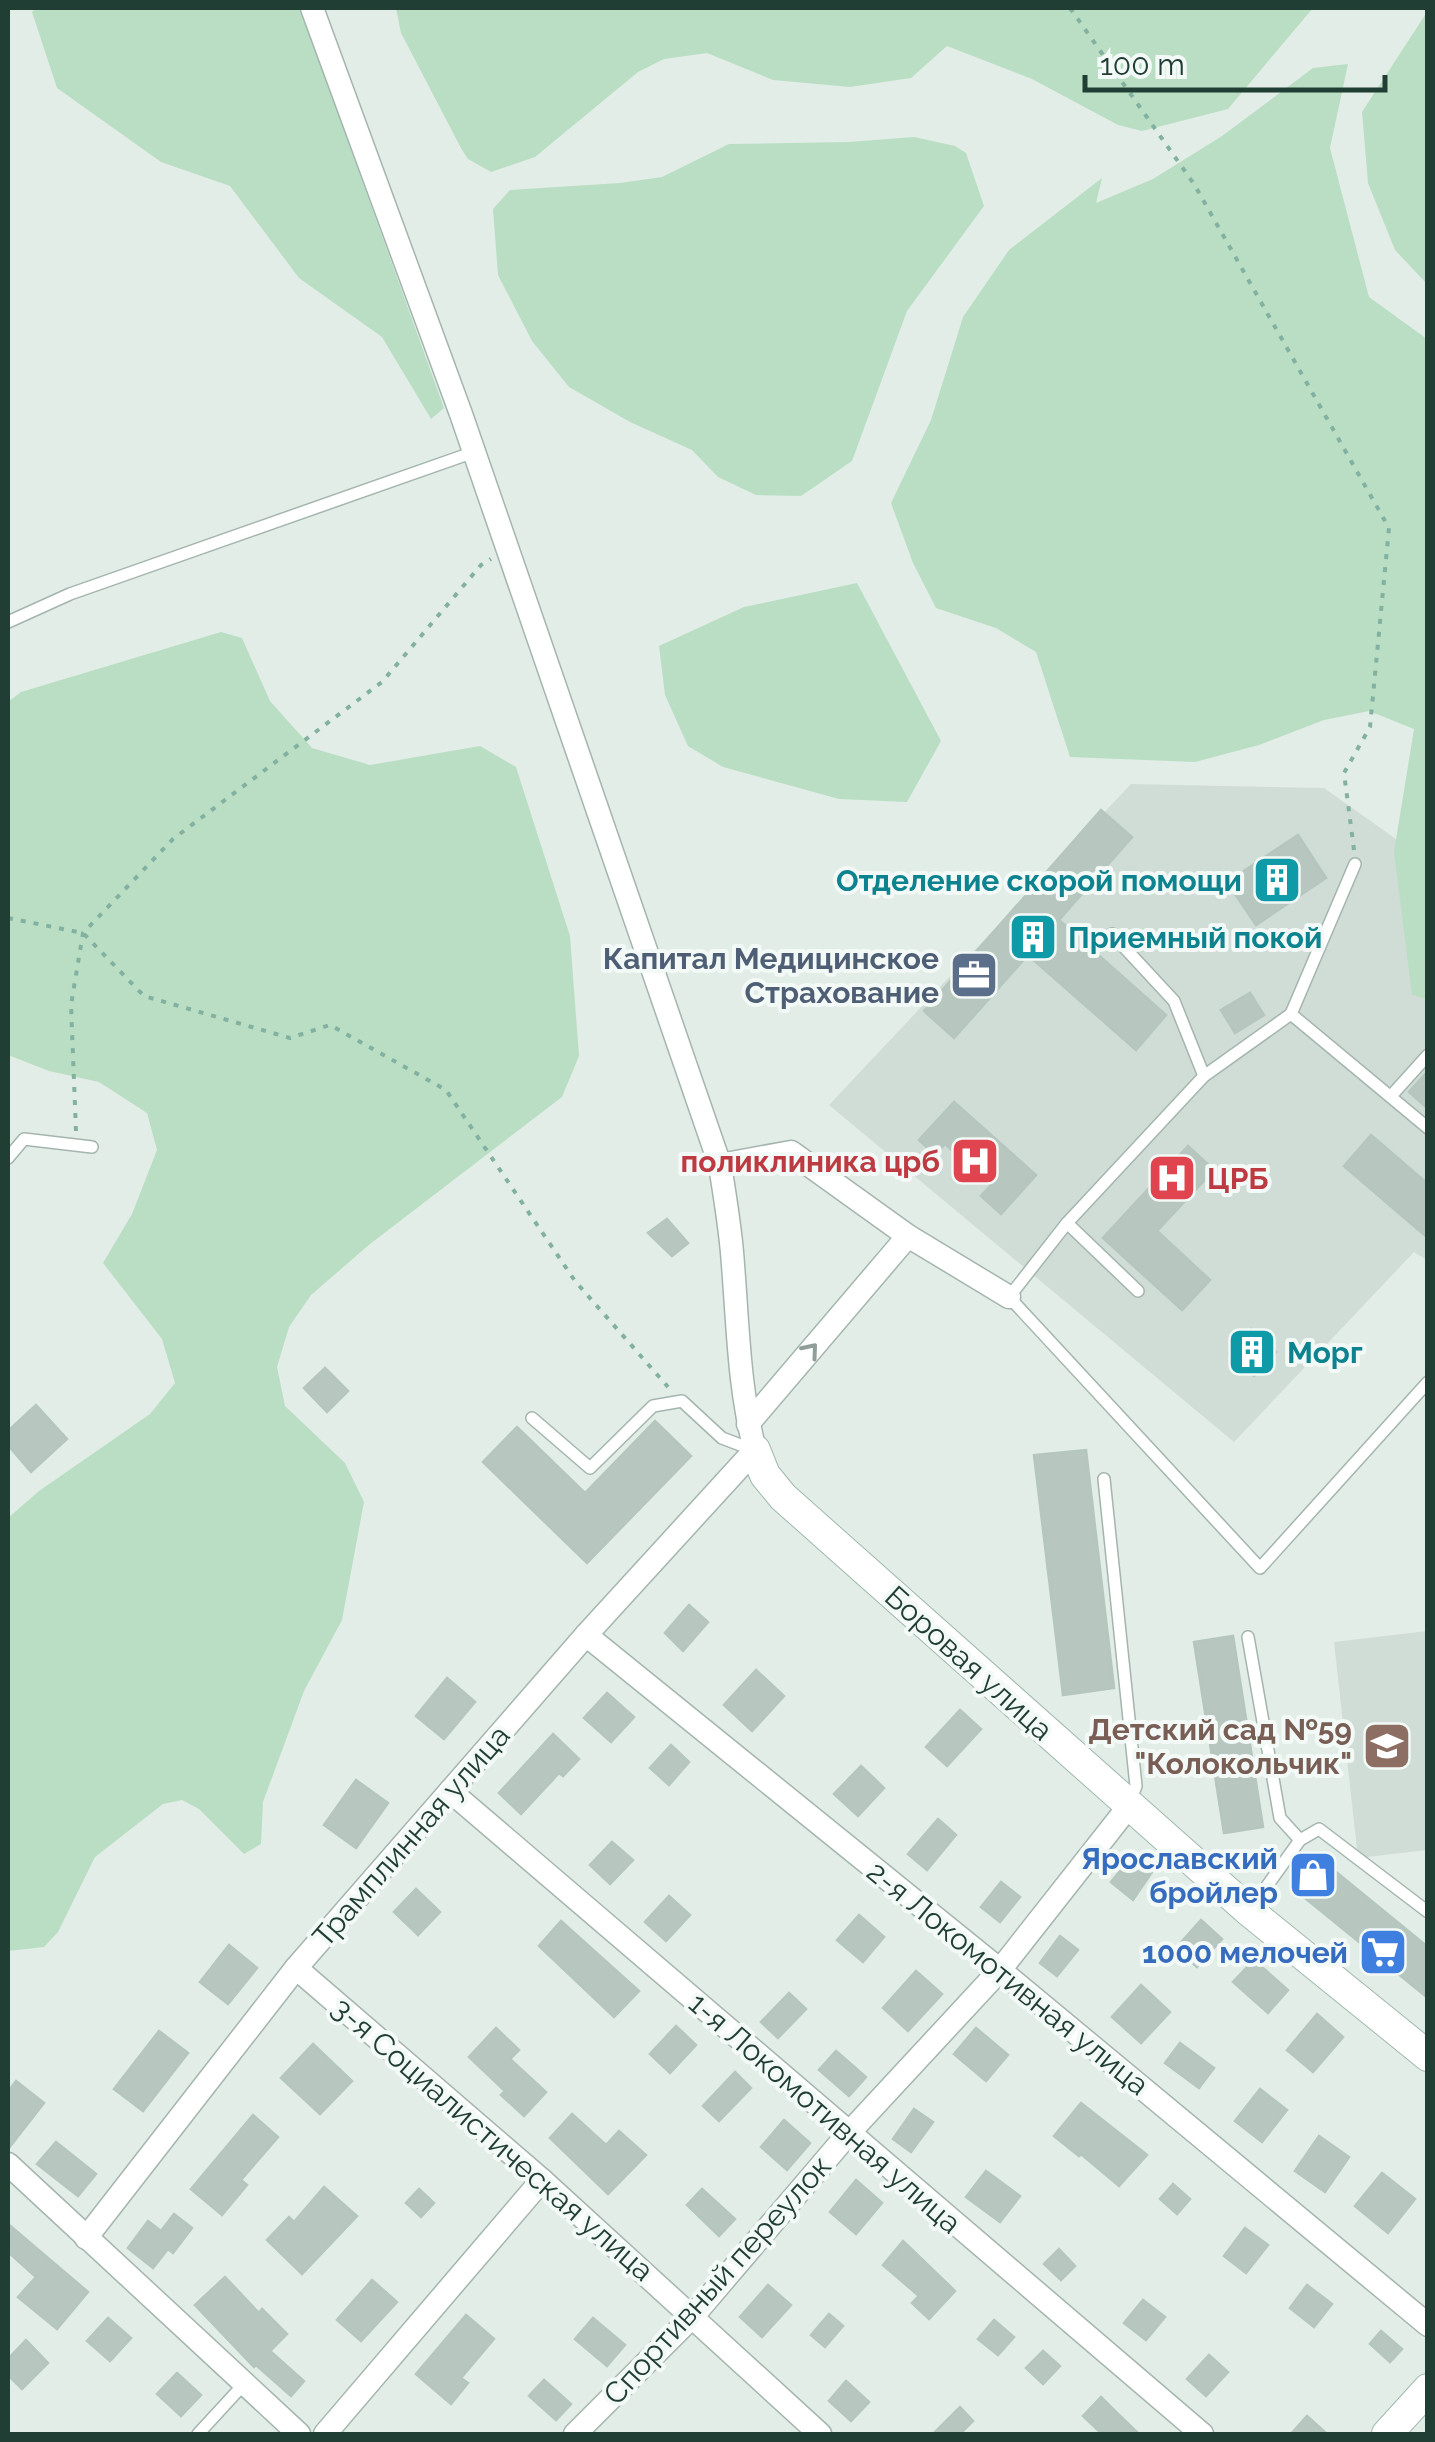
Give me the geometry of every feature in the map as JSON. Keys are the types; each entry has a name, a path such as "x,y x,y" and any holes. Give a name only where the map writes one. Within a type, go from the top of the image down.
{"street":[{"path":"312,8 474,452 720,1164 751,1438"},
{"path":"720,1164 791,1152 908,1236 1009,1297"},
{"name":"Трамплинная улица","path":"86,2238 296,1968 586,1635 751,1438 908,1236"},
{"name":"Боровая улица","path":"751,1438 765,1474 783,1497 1249,1911 1428,2056"},
{"name":"2-я Локомотивная улица","path":"586,1635 1000,1970 1428,2325"},
{"name":"1-я Локомотивная улица","path":"450,1791 1202,2434"},
{"name":"Спортивный переулок","path":"576,2434 693,2316 848,2134 1000,1970 1129,1806"},
{"name":"3-я Социалистическая улица","path":"296,1968 542,2180 820,2434"},
{"path":"8,2164 299,2434"},
{"path":"325,2434 542,2180"},
{"path":"1388,2434 1428,2389"}],"lane":[{"path":"8,622 70,594 474,452"},
{"path":"1356,864 1291,1014 1204,1076 1067,1223 1009,1297 1260,1568 1428,1382"},
{"path":"1112,934 1174,1001 1204,1076"},
{"path":"1291,1014 1428,1128"},
{"path":"1391,1096 1428,1055"},
{"path":"8,1158 24,1139 92,1147"},
{"path":"1067,1223 1138,1291"},
{"path":"532,1418 590,1468 653,1406 682,1402 722,1438 751,1438"},
{"path":"1104,1479 1136,1786 1129,1806"},
{"path":"1248,1636 1280,1818 1300,1840"},
{"path":"1249,1911 1300,1840 1319,1829 1428,1912"},
{"path":"198,2434 244,2384"}],"path":[{"path":"1070,8 1194,184 1389,528 1370,727 1344,773 1356,864"},
{"path":"76,1146 71,1005 83,933 174,839 382,682 481,565 508,550"},
{"path":"8,918 83,933 144,996 290,1038 330,1026 446,1090 575,1281 682,1402"}],"shaded area":[{"name":"ЦРБ","path":"1131,784 1324,788 1427,861 1427,1260 1414,1252 1234,1442 829,1105"},
{"name":"Детский сад №59 \"Колокольчик\"","path":"1427,1631 1427,1850 1358,1858 1334,1642"}],"green space":[{"path":"36,8 300,8 444,408 431,419 382,337 299,278 230,186 161,162 57,88 32,12"},
{"path":"396,8 1313,8 1228,109 1142,131 1118,125 1032,79 947,46 911,78 850,87 773,80 707,53 664,59 638,72 535,157 491,172 468,159 462,150 401,33"},
{"path":"1427,12 1427,284 1395,250 1368,183 1362,112"},
{"path":"1348,64 1330,148 1369,297 1427,339 1427,999 1412,995 1394,852 1414,729 1369,711 1324,720 1259,745 1195,762 1070,757 1036,652 996,628 936,608 913,563 891,503 931,420 963,317 1009,250 1102,178 1096,203 1153,179 1222,136 1313,68"},
{"path":"914,137 955,146 966,153 984,206 907,311 852,461 801,496 756,495 718,477 692,450 630,422 569,387 532,341 498,275 493,209 510,190 662,177 729,144"},
{"path":"857,583 941,741 907,802 839,799 723,767 688,746 665,695 659,646 744,607"},
{"path":"221,632 242,638 270,701 312,748 370,765 480,746 516,767 570,936 579,1056 562,1097 370,1244 311,1295 289,1327 277,1367 285,1406 345,1463 364,1502 342,1620 304,1691 263,1802 261,1844 244,1854 199,1809 182,1800 163,1804 95,1857 58,1932 44,1947 8,1951 8,1518 39,1491 150,1414 175,1383 162,1339 103,1263 132,1214 157,1150 147,1113 99,1082 49,1071 8,1055 8,702 21,692"}],"building":[{"name":"Приемный покой","path":"1101,810 1132,837 1059,920 1166,1015 1136,1050 1028,955 954,1038 924,1011"},
{"name":"Отделение скорой помощи","path":"1298,835 1326,878 1256,925 1227,882"},
{"path":"1250,993 1264,1015 1235,1033 1221,1010"},
{"path":"1428,1071 1428,1109 1409,1092"},
{"name":"поликлиника црб","path":"954,1102 1036,1175 1001,1214 981,1196 991,1185 945,1144 935,1155 919,1140"},
{"path":"1371,1135 1428,1184 1428,1238 1344,1166"},
{"path":"1188,1146 1214,1170 1157,1231 1210,1280 1182,1310 1103,1238"},
{"path":"667,1219 688,1243 672,1256 648,1233"},
{"name":"Морг","path":"1251,1329 1276,1352 1254,1376 1229,1353"},
{"path":"325,1368 348,1391 327,1412 304,1388"},
{"path":"36,1405 67,1439 31,1472 8,1445 8,1431"},
{"path":"655,1421 691,1456 587,1563 483,1462 517,1427 585,1493"},
{"path":"1086,1450 1114,1688 1063,1695 1034,1455"},
{"path":"689,1605 708,1622 683,1651 665,1633"},
{"path":"1233,1636 1263,1827 1224,1833 1194,1642"},
{"path":"756,1670 784,1696 752,1731 724,1705"},
{"path":"447,1678 475,1702 444,1739 416,1716"},
{"path":"607,1693 634,1717 611,1742 584,1718"},
{"path":"960,1710 981,1729 947,1766 926,1747"},
{"path":"553,1734 579,1759 563,1776 559,1773 521,1814 499,1793"},
{"path":"671,1745 689,1762 669,1785 650,1768"},
{"path":"861,1766 884,1788 858,1816 834,1794"},
{"path":"356,1780 388,1803 356,1848 324,1825"},
{"path":"938,1819 956,1835 927,1870 908,1854"},
{"path":"612,1842 633,1860 610,1884 590,1865"},
{"path":"1132,1856 1152,1872 1133,1900 1111,1882"},
{"path":"1319,1858 1428,1947 1428,1998 1294,1889"},
{"path":"1001,1882 1020,1897 1000,1922 981,1907"},
{"path":"416,1889 440,1912 418,1935 394,1912"},
{"path":"669,1896 690,1915 666,1941 645,1922"},
{"path":"859,1915 884,1937 863,1962 837,1940"},
{"path":"1201,1920 1222,1939 1197,1967 1176,1948"},
{"path":"561,1921 639,1991 614,2017 539,1946"},
{"path":"1060,1936 1078,1950 1057,1976 1040,1963"},
{"path":"229,1945 257,1968 228,2004 200,1982"},
{"path":"1254,1960 1288,1990 1268,2013 1233,1982"},
{"path":"916,1971 942,1994 908,2031 883,2008"},
{"path":"1141,1985 1170,2012 1141,2043 1112,2017"},
{"path":"789,1993 806,2009 778,2038 761,2022"},
{"path":"1317,2014 1343,2037 1313,2072 1287,2050"},
{"path":"676,2026 696,2045 670,2073 650,2054"},
{"path":"496,2028 519,2050 510,2059 546,2092 524,2116 501,2095 505,2091 469,2057"},
{"path":"976,2028 1008,2055 986,2081 954,2054"},
{"path":"159,2031 188,2053 143,2111 114,2089"},
{"path":"1180,2043 1214,2068 1199,2088 1165,2063"},
{"path":"313,2044 352,2081 320,2114 281,2078"},
{"path":"836,2051 866,2077 849,2096 819,2070"},
{"path":"735,2072 751,2088 719,2121 703,2106"},
{"path":"16,2081 44,2103 8,2149 8,2092"},
{"path":"1260,2089 1287,2110 1262,2142 1235,2121"},
{"path":"1081,2103 1147,2155 1119,2186 1054,2136"},
{"path":"914,2109 933,2122 911,2152 893,2139"},
{"path":"572,2114 606,2145 619,2131 646,2155 608,2194 550,2138"},
{"path":"253,2115 278,2137 241,2180 247,2185 222,2215 191,2189"},
{"path":"784,2120 810,2143 787,2170 761,2147"},
{"path":"1319,2136 1349,2157 1325,2192 1295,2171"},
{"path":"56,2142 96,2174 78,2196 37,2164"},
{"path":"986,2171 1020,2196 1000,2222 966,2197"},
{"path":"1382,2173 1415,2199 1388,2233 1355,2206"},
{"path":"856,2180 882,2203 856,2234 830,2212"},
{"path":"1173,2184 1190,2199 1177,2214 1160,2199"},
{"path":"324,2187 357,2216 302,2274 267,2240 289,2217 294,2222"},
{"path":"419,2189 434,2203 421,2217 406,2203"},
{"path":"702,2189 735,2219 719,2236 687,2205"},
{"path":"174,2214 192,2228 173,2253 168,2249 153,2268 128,2248 148,2221 161,2231"},
{"path":"8,2224 88,2292 57,2329 18,2297 36,2277 8,2252"},
{"path":"1245,2228 1268,2245 1246,2273 1224,2256"},
{"path":"903,2241 955,2291 929,2319 912,2303 919,2296 883,2265"},
{"path":"1059,2249 1075,2266 1061,2280 1044,2264"},
{"path":"225,2277 259,2313 262,2309 287,2334 270,2351 304,2381 291,2396 254,2367 195,2305"},
{"path":"372,2280 397,2302 361,2341 337,2320"},
{"path":"768,2285 791,2305 762,2337 740,2317"},
{"path":"1307,2285 1332,2304 1314,2327 1290,2308"},
{"path":"1143,2300 1165,2317 1146,2340 1124,2323"},
{"path":"829,2314 843,2326 825,2347 811,2335"},
{"path":"466,2315 494,2339 461,2378 468,2383 451,2404 416,2374"},
{"path":"108,2318 131,2338 110,2361 87,2341"},
{"path":"593,2318 625,2345 607,2366 575,2339"},
{"path":"994,2320 1014,2337 998,2355 978,2339"},
{"path":"1381,2331 1402,2349 1390,2362 1370,2344"},
{"path":"26,2340 48,2363 22,2389 8,2375 8,2359"},
{"path":"1043,2351 1060,2366 1043,2384 1026,2368"},
{"path":"1209,2355 1228,2372 1206,2396 1187,2379"},
{"path":"177,2373 201,2395 181,2416 157,2394"},
{"path":"544,2380 571,2404 556,2420 529,2396"},
{"path":"846,2381 869,2402 851,2421 829,2401"},
{"path":"1101,2397 1139,2434 1102,2434 1083,2416"},
{"path":"960,2407 973,2421 960,2434 933,2434"},
{"path":"1307,2416 1327,2434 1291,2434"}],"place":[{"name":"Отделение скорой помощи","path":"1277,880"},
{"name":"Приемный покой","path":"1033,937"},
{"name":"Капитал Медицинское Страхование","path":"974,975"},
{"name":"поликлиника црб","path":"975,1161"},
{"name":"ЦРБ","path":"1172,1178"},
{"name":"Морг","path":"1252,1352"},
{"name":"Детский сад №59 \"Колокольчик\"","path":"1387,1746"},
{"name":"Ярославский бройлер","path":"1313,1875"},
{"name":"1000 мелочей","path":"1383,1952"}]}
